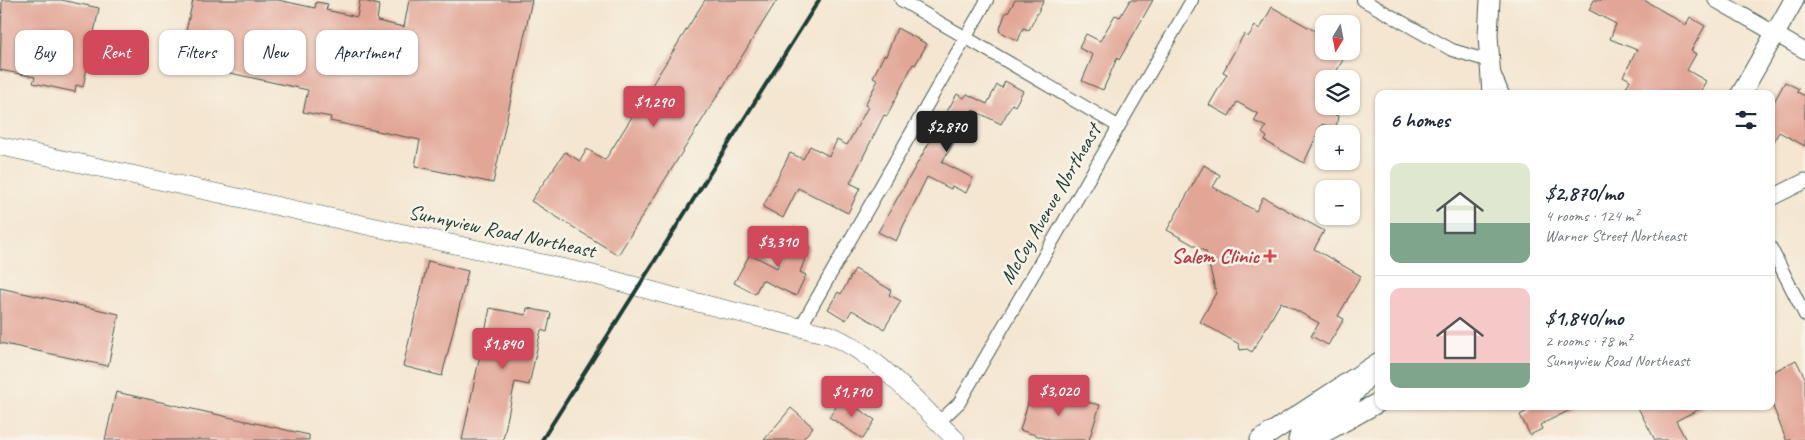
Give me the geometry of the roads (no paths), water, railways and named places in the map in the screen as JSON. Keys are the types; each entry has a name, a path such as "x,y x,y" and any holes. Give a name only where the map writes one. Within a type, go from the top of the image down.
{"main road":[{"path":"1490,0 1492,90"},
{"path":"1743,90 1794,0"},
{"name":"Sunnyview Road Northeast","path":"0,146 591,274 671,296 801,326 846,342 869,357 956,440"},
{"path":"1260,440 1282,433 1375,365"},
{"path":"1298,440 1300,433 1356,392 1375,367"},
{"path":"1311,440 1375,404"}],"street":[{"path":"901,0 1118,126"},
{"path":"801,326 987,0"},
{"name":"McCoy Avenue Northeast","path":"938,422 959,403 1192,0"},
{"path":"1363,0 1452,50 1490,61 1501,90"},
{"path":"1716,0 1805,51"},
{"path":"1775,196 1805,181"},
{"path":"1775,256 1805,315"}],"railway":[{"path":"542,440 819,0"}],"place":[{"name":"Salem Clinic","path":"1270,256"}]}
